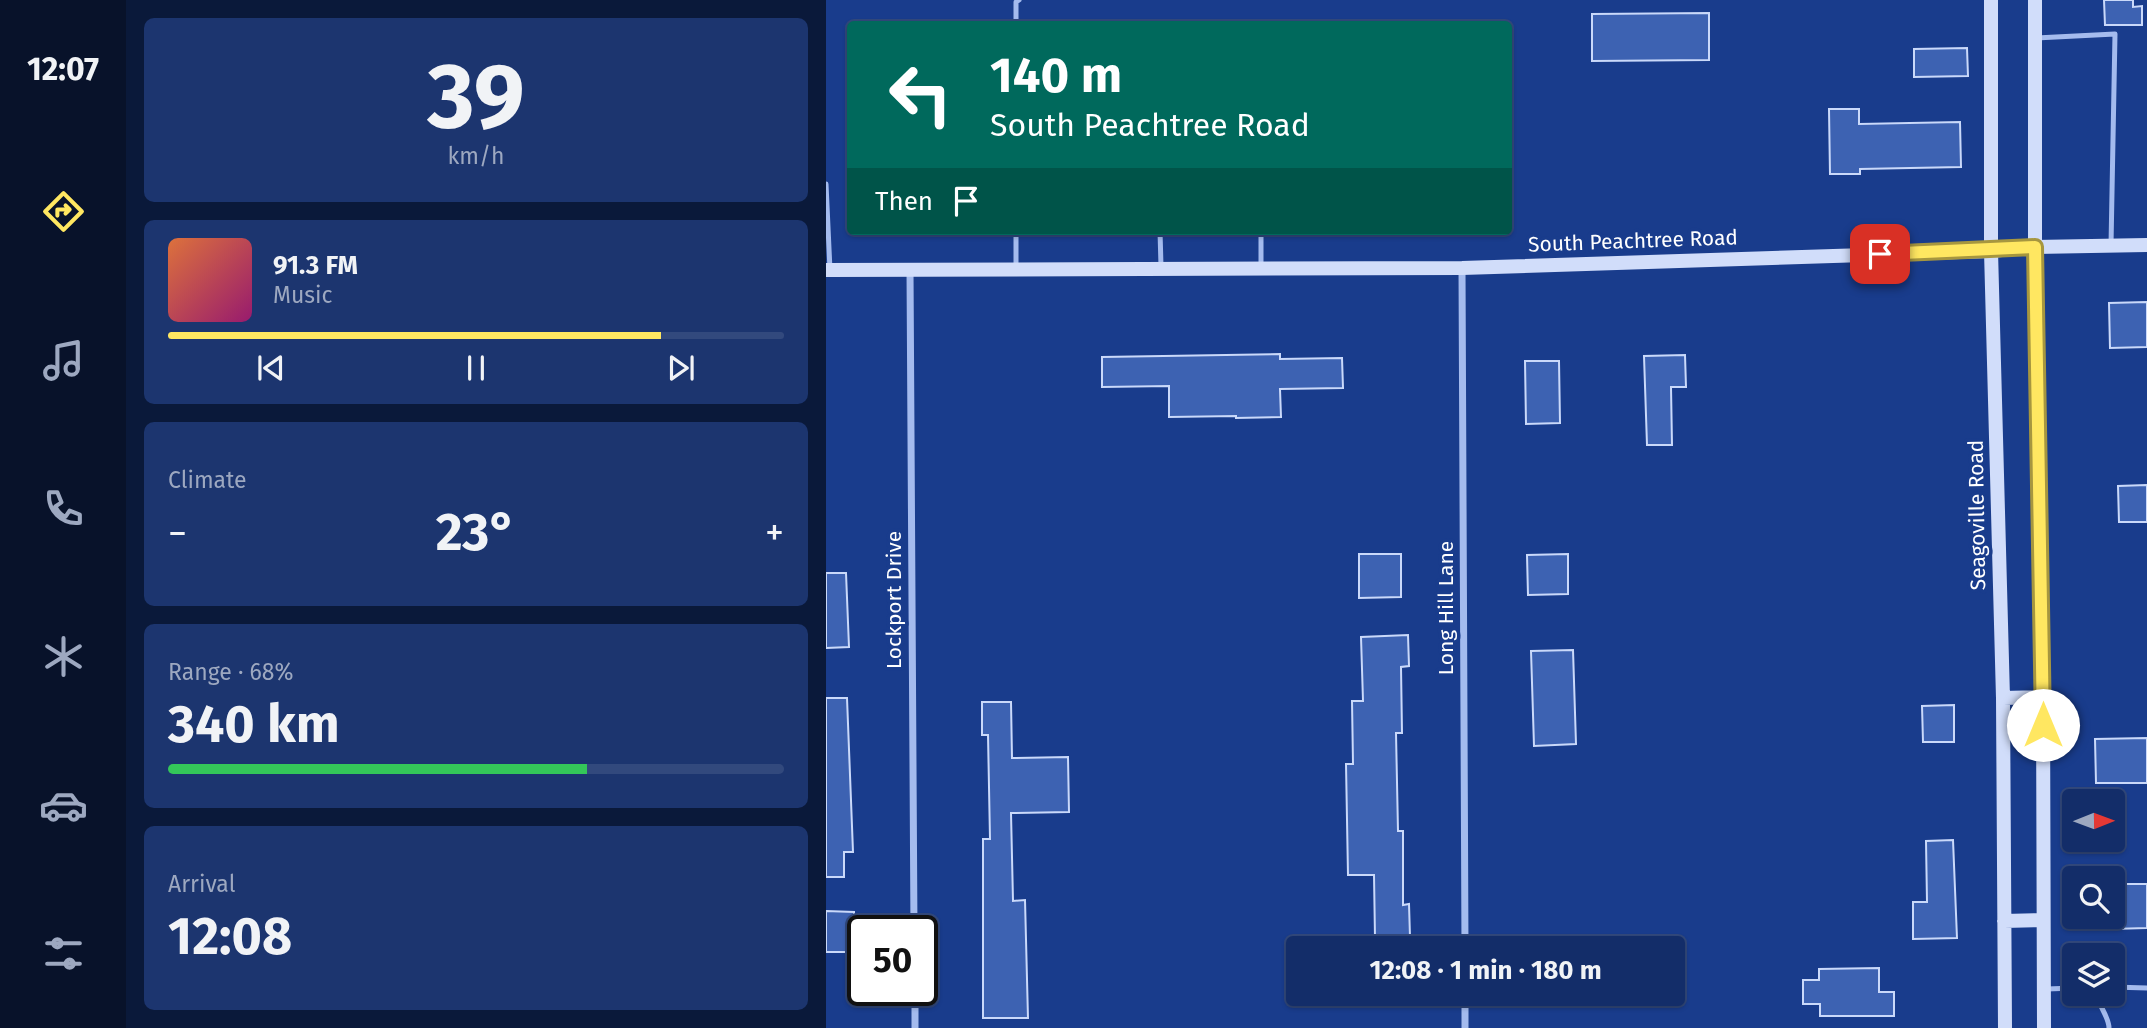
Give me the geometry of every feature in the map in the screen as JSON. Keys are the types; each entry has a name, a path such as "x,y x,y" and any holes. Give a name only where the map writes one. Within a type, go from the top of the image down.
{"main road":[{"name":"Seagoville Road","path":"1991,0 1991,251 2003,698 2005,1028"},
{"path":"2035,0 2035,247 2043,697 2044,1028"},
{"name":"South Peachtree Road","path":"828,270 1462,268 2147,245"},
{"path":"2003,698 2043,697"},
{"path":"2004,921 2043,920"}],"street":[{"name":"Long Hill Lane","path":"1462,268 1465,936"},
{"name":"Lockport Drive","path":"910,270 914,915"},
{"path":"915,1006 915,1028"},
{"path":"1465,1006 1465,1028"}],"lane":[{"path":"1016,21 1019,0"},
{"path":"2036,38 2115,34 2112,246"},
{"path":"826,184 828,270"},
{"path":"1016,235 1016,269"},
{"path":"1160,235 1161,268"},
{"path":"1261,235 1261,268"},
{"path":"2125,987 2147,988"},
{"path":"2044,989 2062,988"},
{"path":"2100,1006 2109,1022 2109,1028"}],"building":[{"path":"2104,0 2133,0 2133,7 2142,6 2142,25 2105,25"},
{"path":"1709,13 1709,60 1592,61 1592,14"},
{"path":"1967,48 1968,76 1914,77 1914,49"},
{"path":"1829,109 1859,109 1859,124 1960,122 1961,167 1860,169 1860,174 1830,174"},
{"path":"2147,302 2147,347 2110,348 2109,303"},
{"path":"1280,354 1280,359 1342,358 1343,388 1280,389 1281,417 1236,418 1169,417 1169,386 1102,387 1102,357"},
{"path":"1685,355 1686,387 1671,387 1672,445 1647,445 1644,356"},
{"path":"1525,361 1559,361 1560,423 1526,424"},
{"path":"2147,485 2147,522 2119,522 2118,486"},
{"path":"1359,554 1401,554 1401,597 1359,598"},
{"path":"1568,554 1568,594 1528,595 1527,555"},
{"path":"826,573 846,573 849,647 826,648"},
{"path":"1408,635 1409,666 1401,667 1402,733 1396,733 1398,831 1403,831 1403,905 1409,904 1410,936 1375,936 1374,875 1348,875 1346,764 1353,764 1352,701 1363,701 1361,637"},
{"path":"1573,650 1576,744 1534,746 1531,651"},
{"path":"826,698 847,698 853,852 844,852 844,877 826,877"},
{"path":"982,702 1011,702 1012,758 1068,757 1069,812 1011,813 1013,901 1025,900 1028,1018 983,1018 983,839 990,839 988,735 982,735"},
{"path":"1954,705 1954,742 1923,742 1922,706"},
{"path":"2147,738 2147,783 2096,783 2095,739"},
{"path":"1953,840 1957,938 1913,939 1913,902 1927,902 1926,841"},
{"path":"2125,884 2147,884 2147,928 2125,929"},
{"path":"826,911 854,912 854,915 847,915 847,952 826,952"},
{"path":"1879,968 1879,992 1894,992 1894,1016 1820,1016 1820,1004 1803,1004 1803,980 1819,980 1819,969"}],"route":[{"path":"1880,254 2035,247 2043,725"}]}
